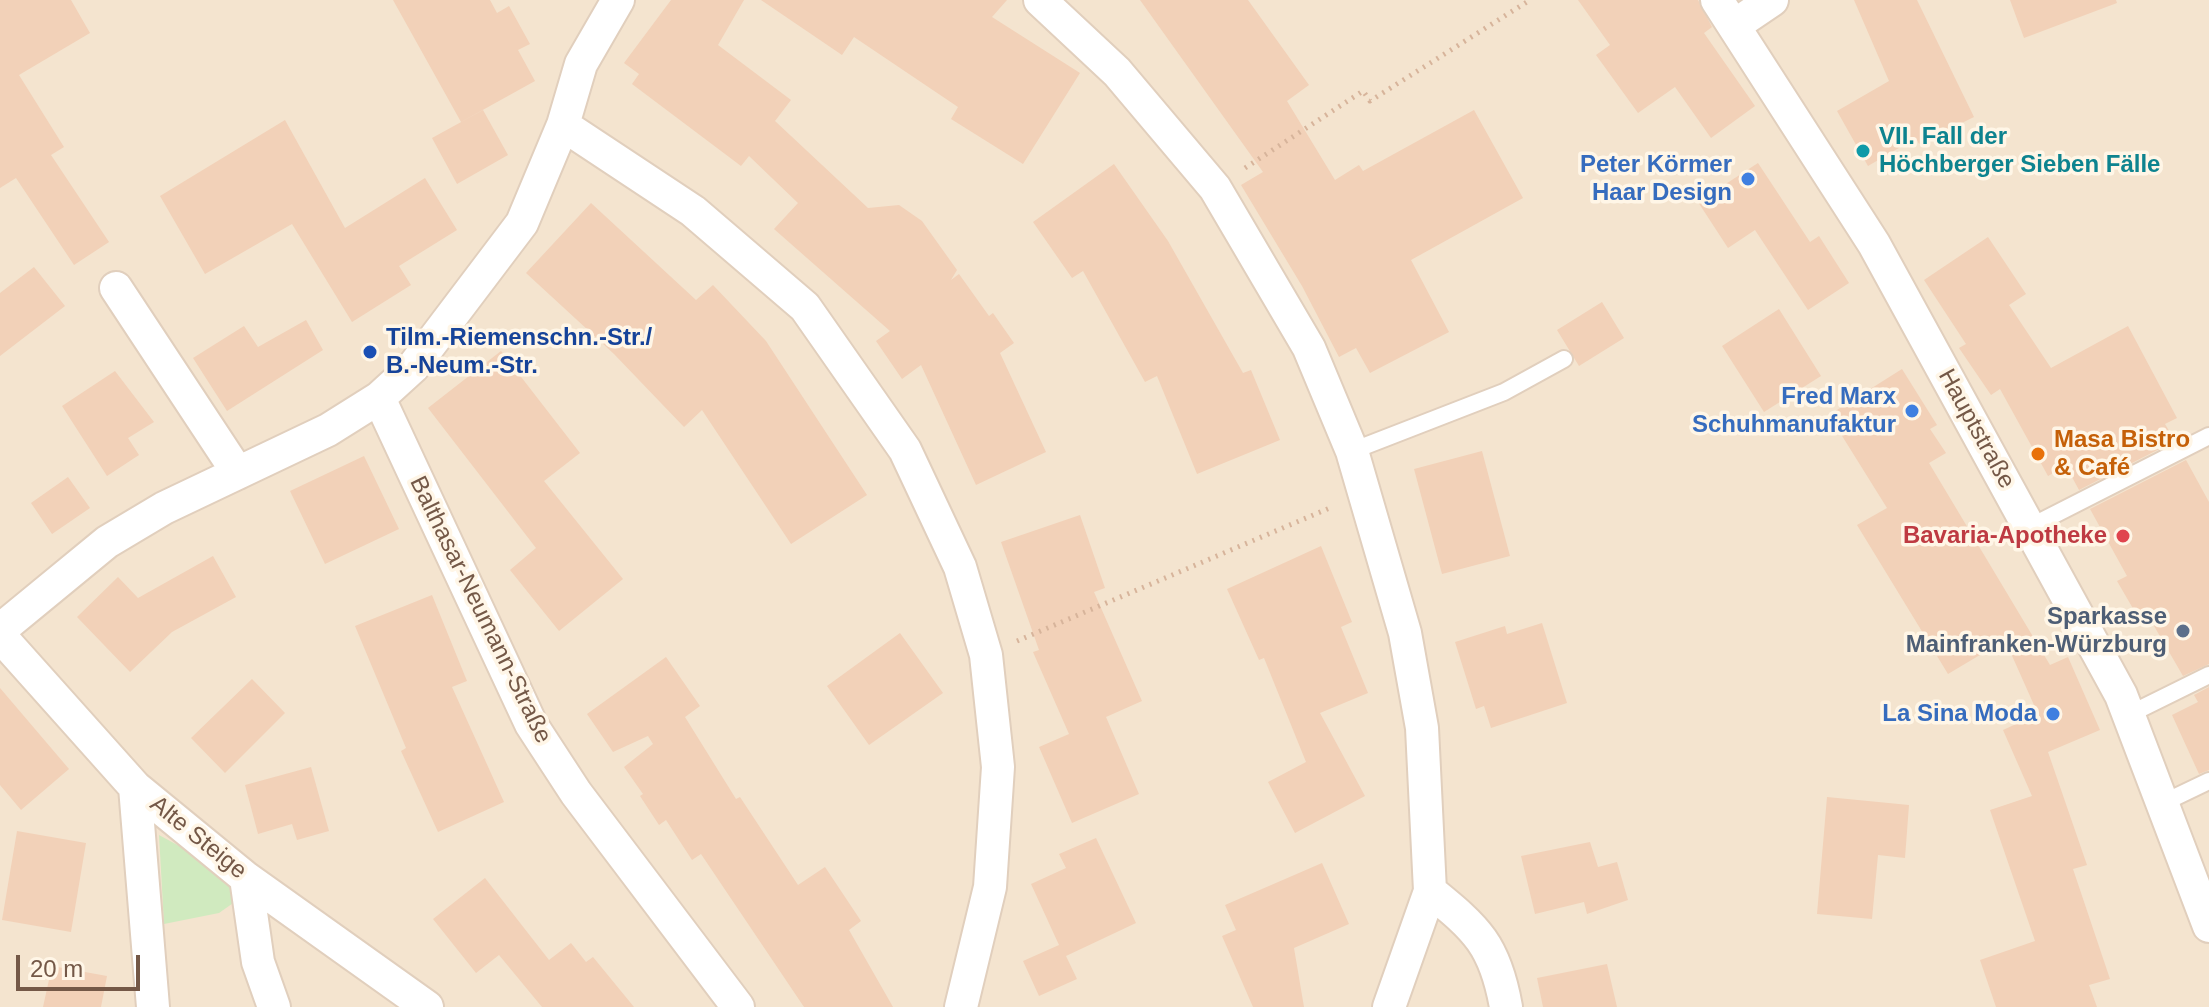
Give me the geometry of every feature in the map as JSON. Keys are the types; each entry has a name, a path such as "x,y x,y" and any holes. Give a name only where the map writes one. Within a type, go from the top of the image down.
{"street":[{"path":"0,633 107,542 164,508 328,430 379,398 413,367 522,223 563,125 581,64 618,0"},
{"path":"1040,0 1117,72 1215,188 1309,348 1352,451 1405,633 1422,728 1430,891 1389,1007"},
{"path":"1726,12 1772,0"},
{"name":"Hauptstraße","path":"1726,12 1874,244 2030,527 2128,715 2209,926"},
{"path":"563,125 693,211 805,307 905,450 960,567 986,655 998,767 990,887 961,1007"},
{"path":"116,288 238,473"},
{"name":"Balthasar-Neumann-Straße","path":"379,398 531,724 576,793 738,1007"},
{"name":"Alte Steige","path":"0,633 135,787 246,878 427,1007"},
{"path":"135,787 153,1007"},
{"path":"246,878 258,962 274,1007"},
{"path":"1430,891 1475,927 1499,971 1506,1007"}],"lane":[{"path":"1352,451 1504,392 1564,359"},
{"path":"2030,527 2209,436"},
{"path":"2128,715 2209,675"},
{"path":"2163,803 2209,781"}],"path":[{"path":"1215,188 1363,91 1370,101 1530,0"},
{"path":"986,655 1322,510"}],"shaded area":[{"path":"0,0 2209,0 2209,1007 0,1007"}],"green space":[{"path":"159,835 227,872 236,901 219,913 164,924"}],"building":[{"path":"0,0 71,0 90,33 19,75 64,147 51,155 109,242 74,265 16,178 0,188"},
{"path":"393,0 490,0 497,13 509,6 530,44 518,50 535,81 461,122"},
{"path":"671,0 744,0 718,45 791,100 775,121 868,208 899,205 922,221 957,270 951,280 959,274 989,316 993,313 1014,343 1000,353 1046,452 976,485 921,365 902,379 876,341 890,331 774,229 798,203 749,156 741,166 632,84 639,74 624,63"},
{"path":"761,0 1007,0 992,17 1080,73 1023,164 951,119 958,107 854,37 842,55"},
{"path":"1140,0 1248,0 1309,85 1287,101 1335,180 1359,165 1363,171 1474,110 1523,198 1411,260 1449,332 1370,373 1356,348 1339,357 1302,286 1241,185 1263,172"},
{"path":"1578,0 1698,0 1712,27 1704,33 1755,106 1711,138 1675,87 1638,113 1596,55 1610,45"},
{"path":"1854,0 1917,0 1974,117 1919,144 1916,138 1868,166 1837,111 1889,81"},
{"path":"2010,0 2116,0 2117,3 2024,38"},
{"path":"483,110 508,155 457,184 432,138"},
{"path":"285,120 345,228 425,178 457,230 399,266 411,285 352,322 292,224 205,274 160,196"},
{"path":"1758,163 1810,242 1819,236 1849,283 1808,310 1755,230 1728,248 1698,202"},
{"path":"1114,164 1168,241 1243,373 1251,370 1280,440 1197,474 1157,376 1145,382 1083,271 1072,278 1033,222"},
{"path":"591,203 696,300 713,285 766,341 867,495 791,544 702,410 684,427 614,354 526,273"},
{"path":"1988,237 2026,294 2009,305 2051,368 2128,326 2177,418 2165,424 2175,441 2079,490 2066,466 2048,476 2000,389 1991,395 1959,348 1966,344 1924,280"},
{"path":"34,267 65,306 0,356 0,293"},
{"path":"1602,302 1624,338 1579,366 1557,330"},
{"path":"1779,309 1821,376 1764,412 1722,346"},
{"path":"306,320 323,350 227,411 193,358 244,326 258,347"},
{"path":"501,351 580,453 544,481 623,579 559,631 510,570 536,548 428,408"},
{"path":"1902,369 1937,425 1930,429 1946,453 1929,463 2050,665 2068,657 2100,730 2048,752 2087,865 2073,869 2110,979 2089,985 2097,1007 1996,1007 1980,960 2035,941 1990,810 2032,796 2003,730 2038,714 2005,640 1948,674 1857,525 1887,508 1829,415"},
{"path":"115,371 154,422 128,438 139,455 107,476 62,406"},
{"path":"1482,451 1510,556 1442,574 1414,469"},
{"path":"364,456 399,529 325,564 290,491"},
{"path":"2186,460 2209,502 2209,664 2183,676 2150,619 2142,624 2117,581 2127,576 2090,509"},
{"path":"68,477 90,508 52,534 31,503"},
{"path":"1080,515 1105,588 1094,592 1142,701 1106,717 1139,794 1072,823 1039,747 1069,734 1033,652 1039,650 1001,542"},
{"path":"1321,546 1352,622 1341,627 1368,693 1320,713 1365,796 1295,833 1268,782 1306,762 1264,658 1259,660 1227,589"},
{"path":"213,556 236,597 172,632 130,672 77,617 118,577 138,598"},
{"path":"432,595 467,681 452,687 504,802 438,832 401,751 406,748 355,626"},
{"path":"1542,623 1567,703 1491,728 1484,706 1476,709 1455,642 1505,626 1507,634"},
{"path":"900,633 943,693 869,745 827,686"},
{"path":"666,657 700,706 685,717 736,799 740,797 798,885 825,867 861,921 849,930 893,1007 804,1007 701,854 692,860 666,820 659,825 640,796 643,794 624,767 653,744 648,736 613,752 587,714"},
{"path":"252,679 285,713 225,773 191,738"},
{"path":"2209,687 2209,770 2199,774 2172,715 2198,702 2194,695"},
{"path":"0,688 69,769 21,810 0,785"},
{"path":"311,767 329,831 297,840 292,824 258,834 245,785"},
{"path":"1827,797 1909,805 1905,858 1878,855 1872,919 1817,914"},
{"path":"17,831 86,843 71,932 2,920"},
{"path":"1096,838 1136,923 1066,956 1077,979 1039,996 1023,961 1059,945 1031,884 1066,868 1059,854"},
{"path":"1590,842 1598,867 1617,862 1628,900 1587,914 1584,902 1535,914 1521,856"},
{"path":"1322,863 1349,924 1294,948 1304,1007 1253,1007 1222,936 1236,930 1225,905"},
{"path":"485,878 549,960 571,943 586,962 593,957 634,1007 542,1007 499,955 476,973 433,919"},
{"path":"1607,964 1617,1007 1543,1007 1537,978"},
{"path":"52,966 107,976 101,1007 43,1007"}],"place":[{"name":"VII. Fall der Höchberger Sieben Fälle","path":"1863,151"},
{"name":"Peter Körmer Haar Design","path":"1748,179"},
{"name":"Tilm.-Riemenschn.-Str./ B.-Neum.-Str.","path":"370,352"},
{"name":"Fred Marx Schuhmanufaktur","path":"1912,411"},
{"name":"Masa Bistro & Café","path":"2038,454"},
{"name":"Bavaria-Apotheke","path":"2123,536"},
{"name":"Sparkasse Mainfranken-Würzburg","path":"2183,631"},
{"name":"La Sina Moda","path":"2053,714"}]}
